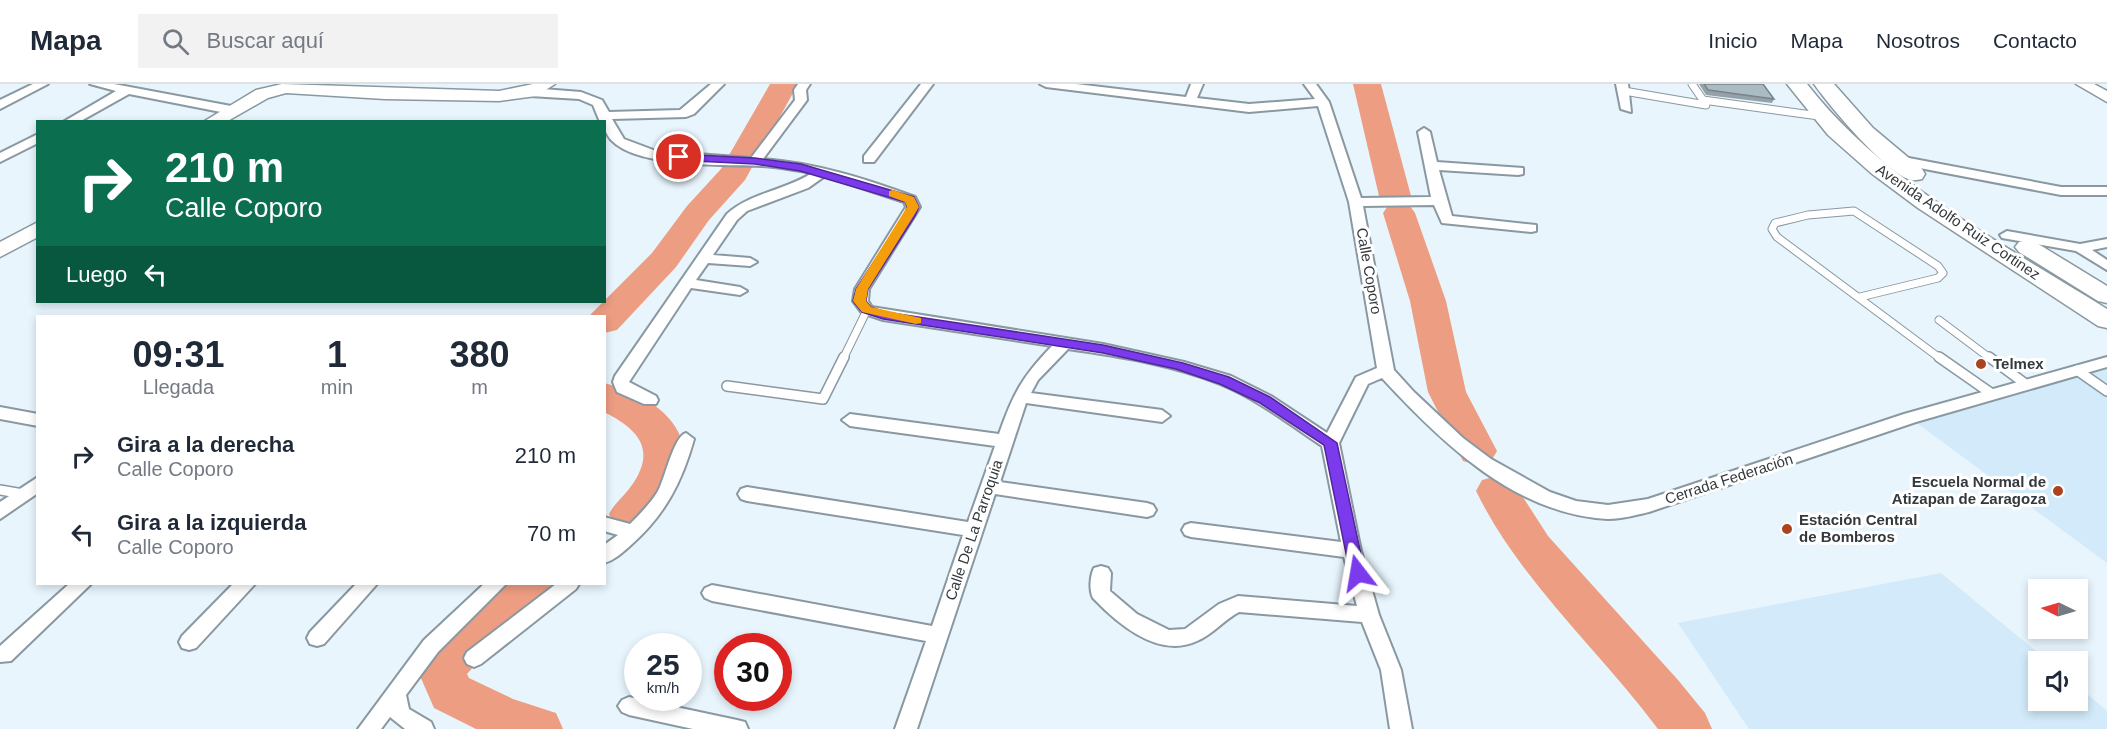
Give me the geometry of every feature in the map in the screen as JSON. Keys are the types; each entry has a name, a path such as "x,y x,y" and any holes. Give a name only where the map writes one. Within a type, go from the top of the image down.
{"main road":[{"path":"215,120 275,87 385,94 500,96 530,92 547,84"},
{"name":"Avenida Adolfo Ruiz Cortinez","path":"1797,84 1819,116 1859,155 1916,198 2107,320"},
{"name":"Avenida Adolfo Ruiz Cortinez","path":"1824,84 1848,116 1893,159 2007,235 2107,296"},
{"path":"0,251 36,229"}],"street":[{"path":"0,105 42,84"},
{"path":"96,84 112,85 127,90 231,110"},
{"path":"606,116 682,114 690,111 718,84"},
{"path":"755,161 801,100 800,90 804,84"},
{"path":"869,159 927,84"},
{"path":"1046,84 1111,88 1190,102 1258,108 1323,102"},
{"path":"1190,102 1197,84"},
{"name":"Calle Coporo","path":"1310,84 1323,102 1356,202 1386,372"},
{"path":"2083,84 2106,95"},
{"path":"1623,88 1627,109"},
{"path":"73,120 127,90"},
{"path":"530,92 581,96 598,103 617,140 634,150 657,155 725,161 755,161 823,172 910,200 913,207 862,289 860,301 867,310 883,315 1103,349 1178,366 1225,380 1265,400 1330,443"},
{"path":"1424,132 1439,201 1447,220 1531,228"},
{"path":"0,159 36,139"},
{"path":"1893,159 2061,191 2107,191"},
{"path":"1432,166 1518,171"},
{"path":"650,400 629,392 621,382 736,212 803,184 823,172"},
{"path":"1356,202 1439,201"},
{"path":"2007,235 2080,248 2107,243"},
{"path":"2080,248 2107,266"},
{"path":"704,258 750,262"},
{"path":"688,283 740,291"},
{"name":"Calle De La Parroquia","path":"906,729 1020,398 1032,377 1064,343"},
{"name":"Cerrada Federación","path":"1386,372 1425,415 1487,465 1536,493 1573,507 1611,512 1649,505 1910,418 2107,362"},
{"path":"1386,372 1362,381 1330,443 1352,551 1369,615 1391,670 1401,729"},
{"path":"1020,398 1162,416"},
{"path":"0,413 36,420"},
{"path":"850,420 1005,441"},
{"path":"606,554 634,532 666,497 677,474 686,439"},
{"path":"0,512 36,484"},
{"path":"989,487 1147,510"},
{"path":"747,494 974,530"},
{"path":"606,525 634,532"},
{"path":"1191,530 1352,551"},
{"path":"1101,573 1100,593 1108,602 1156,635 1168,640 1181,640 1192,636 1226,609 1239,604 1369,615"},
{"path":"4,655 80,585"},
{"path":"189,642 244,585"},
{"path":"317,638 366,585"},
{"path":"369,729 431,646 495,585"},
{"path":"474,658 568,585"},
{"path":"712,593 938,635"},
{"path":"396,695 399,714 423,729"},
{"path":"652,711 737,729"}],"lane":[{"path":"1692,84 1702,100 1819,116"},
{"path":"1623,88 1698,104 1758,108"},
{"path":"1860,297 1938,278 1943,273 1938,266 1854,211 1808,215 1775,223 1772,228 1777,237 1992,394"},
{"path":"727,387 823,399 867,310"},
{"path":"1939,321 2027,385"},
{"path":"2077,370 2107,391"},
{"path":"0,490 23,494"}],"shaded area":[{"name":"Escuela Normal de Atizapan de Zaragoza","path":"2107,362 2107,563 1910,418"},
{"path":"1941,573 2036,651 2028,651 2028,711 2088,711 2088,695 2107,711 2107,729 1749,729 1678,623"}],"building":[{"path":"1704,84 1763,84 1774,99 1708,90"}],"waterway":[{"path":"606,320 664,260 698,213 734,173 784,84"},
{"path":"1367,84 1395,196"},
{"path":"1399,213 1428,301 1447,392 1477,451"},
{"path":"606,397 632,410 654,427 660,437 663,450 662,464 652,486 642,503 630,514"},
{"path":"1497,491 1505,507 1533,547 1634,662 1687,729"},
{"path":"535,585 493,614 441,669 451,693 501,717 538,729"}],"slow traffic":[{"path":"893,194 910,200 913,207 862,289 860,301 867,310 916,320"}],"place":[{"name":"Telmex","path":"1981,364"},
{"name":"Escuela Normal de Atizapan de Zaragoza","path":"2058,491"},
{"name":"Estación Central de Bomberos","path":"1787,529"}],"route":[{"path":"679,157 755,161 823,172 910,200 913,207 909,216 862,289 860,301 867,310 883,315 1103,349 1178,366 1225,380 1265,400 1330,443 1358,573"}]}
